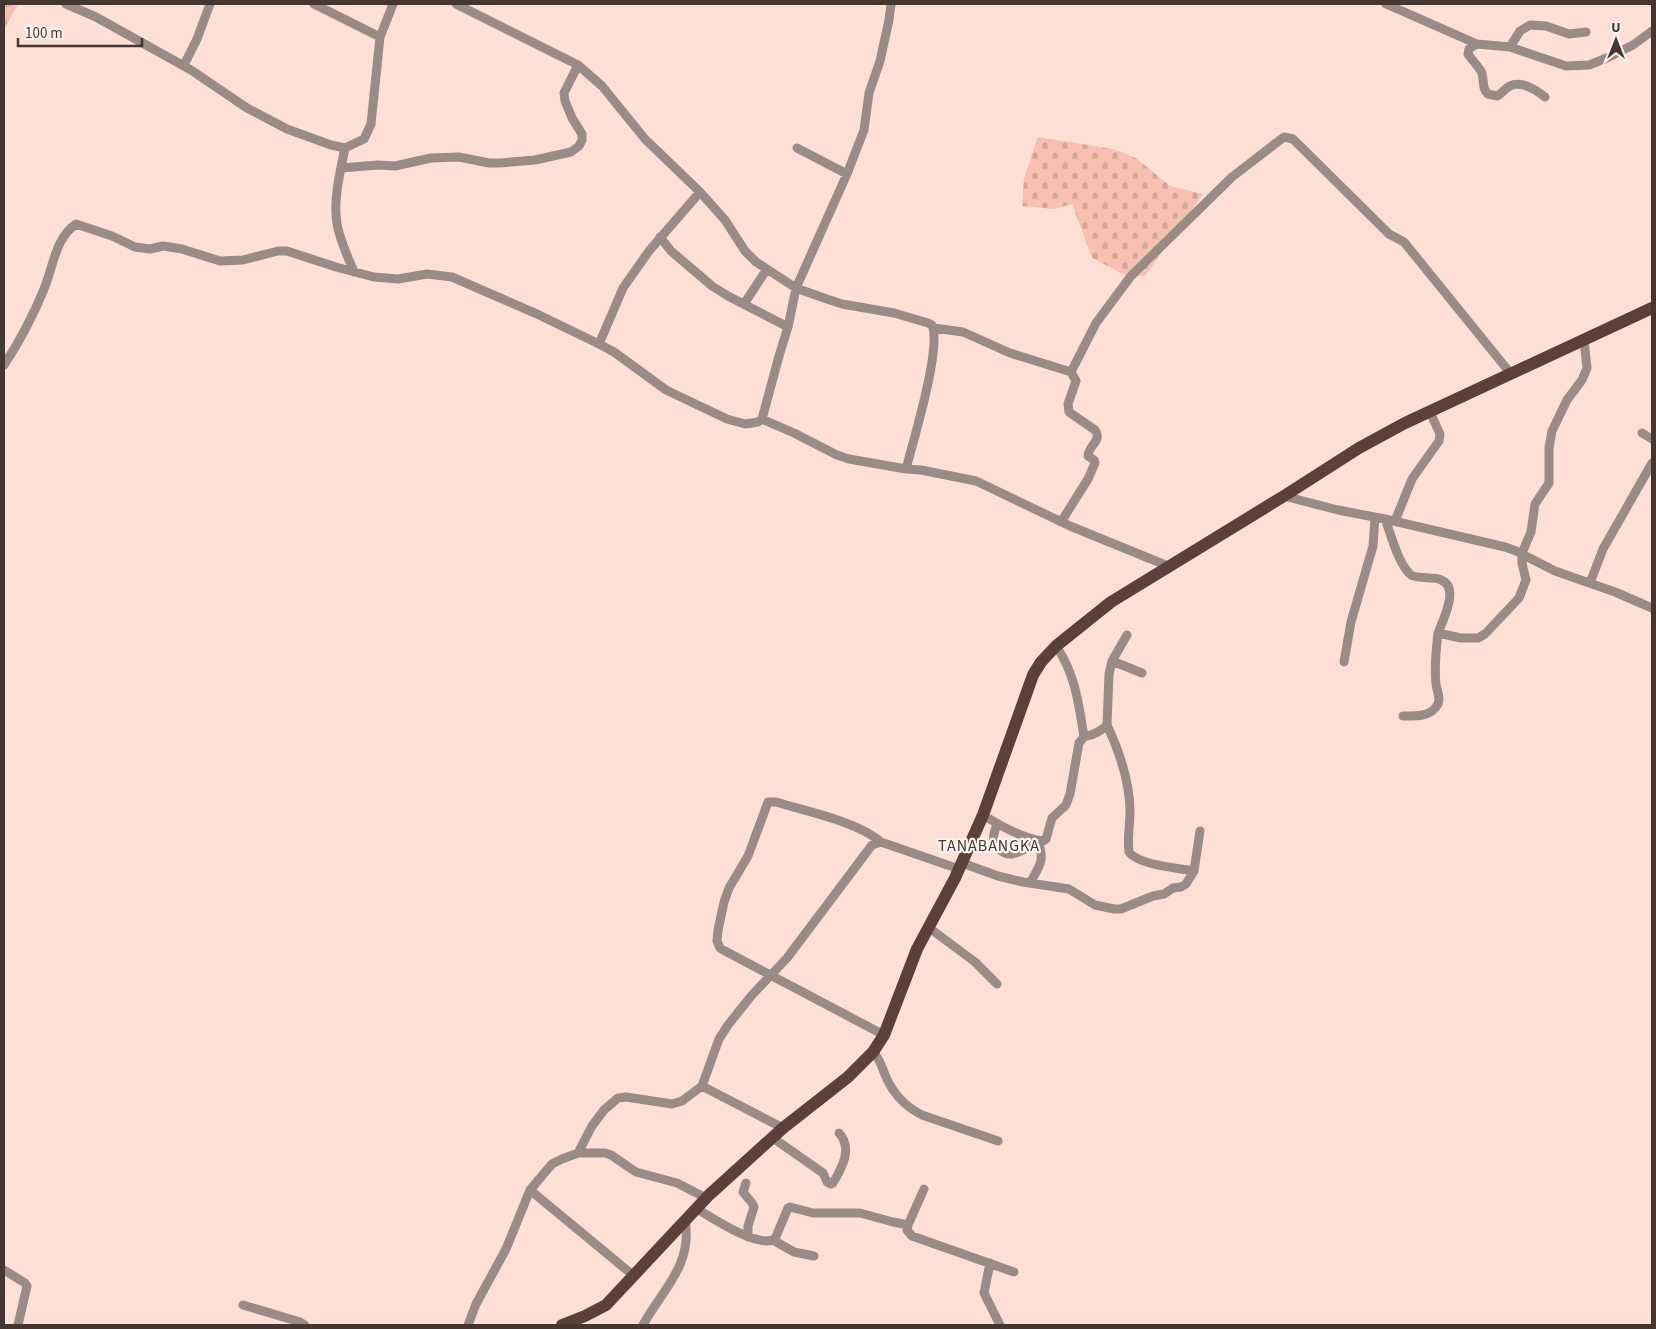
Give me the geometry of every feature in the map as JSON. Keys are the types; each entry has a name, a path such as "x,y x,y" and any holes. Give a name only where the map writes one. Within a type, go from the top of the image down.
{"main road":[{"path":"562,1325 606,1305 706,1198 783,1128 848,1077 873,1052 884,1035 917,949 961,866 983,816 1033,675 1041,662 1056,646 1112,602 1358,448 1430,412 1652,308"}],"street":[{"path":"66,4 96,17 184,65 247,108 287,130 345,148 364,139 371,124 380,37 392,4"},
{"path":"184,65 197,39 210,4"},
{"path":"314,4 380,37"},
{"path":"456,4 578,65 602,86 645,139 700,192 725,220 749,256 796,288 842,304 894,313 928,323 934,328 963,332 1010,353 1071,372 1076,380 1068,404 1069,412 1095,430 1098,438 1088,454 1094,463 1088,479 1061,522"},
{"path":"4,365 28,323 44,289 57,250 70,228 76,224 112,236 135,247 150,249 163,246 182,249 220,261 243,260 270,252 287,252 354,272 390,279 405,279 427,274 452,277 537,314 599,344 614,352 666,390 727,419 745,424 758,422 762,419 788,327 796,288 847,174 866,123 870,92 882,54 889,20 890,4"},
{"path":"1386,4 1477,44 1510,47 1566,66 1589,65 1625,49 1652,31"},
{"path":"1510,47 1520,31 1530,25 1546,26 1569,34 1586,32"},
{"path":"1477,44 1469,49 1468,54 1480,69 1484,88 1488,94 1497,96 1510,86 1521,84 1545,97"},
{"path":"341,168 378,165 395,166 431,158 459,157 488,163 500,163 535,160 572,152 580,146 582,134 572,118 564,93 578,65"},
{"path":"1071,372 1096,323 1131,276 1232,177 1284,137 1293,139 1389,234 1404,242 1511,374"},
{"path":"345,148 338,181 336,214 337,225 354,272"},
{"path":"796,148 847,174"},
{"path":"599,344 623,288 648,251 700,192"},
{"path":"660,238 670,251 720,291 788,327"},
{"path":"744,304 767,270"},
{"path":"906,469 926,394 935,337 934,328"},
{"path":"1438,633 1470,639 1478,638 1485,634 1519,598 1523,590 1526,580 1522,564 1522,554 1531,532 1535,504 1548,483 1549,448 1552,431 1567,400 1585,375 1587,362 1584,340"},
{"path":"1395,521 1412,479 1439,441 1440,434 1430,412"},
{"path":"762,419 843,457 859,462 921,470 976,481 1061,522 1168,566"},
{"path":"1642,433 1652,439"},
{"path":"1590,583 1603,549 1652,463"},
{"path":"1284,496 1505,547 1555,571 1652,608"},
{"path":"1344,662 1351,622 1373,546 1375,517"},
{"path":"1385,519 1402,564 1409,572 1416,577 1442,580 1450,590 1449,603 1438,633 1435,671 1439,700 1436,707 1430,712 1421,715 1403,716"},
{"path":"1127,635 1112,661 1109,674 1107,725 1120,753 1127,783 1130,812 1129,852 1132,856 1141,860 1194,871"},
{"path":"1056,646 1064,658 1072,677 1084,737"},
{"path":"1112,661 1142,673"},
{"path":"997,824 993,840 994,844 1004,853 1010,855 1016,854 1046,839 1052,818 1066,805 1070,794 1079,743 1084,737 1104,729 1107,725"},
{"path":"884,1035 720,948 717,941 718,930 726,896 748,856 768,802 776,802 861,828 881,842 961,866 1030,883 1069,889 1091,903 1114,910 1128,907 1153,896 1164,894 1173,888 1184,886 1194,871 1200,831"},
{"path":"983,816 1038,842"},
{"path":"578,1153 592,1126 604,1110 618,1098 626,1097 672,1104 682,1101 702,1086 720,1039 728,1024 787,958 868,849 881,842"},
{"path":"1030,883 1039,868 1042,857 1038,842"},
{"path":"928,927 975,962 997,984"},
{"path":"873,1052 881,1062 885,1075 895,1094 918,1114 998,1141"},
{"path":"702,1086 783,1128"},
{"path":"773,1138 823,1173 826,1182 833,1184 842,1169 846,1152 844,1140 839,1133"},
{"path":"468,1325 476,1304 506,1249 530,1190 552,1164 578,1153 605,1153 636,1172 677,1183 706,1198"},
{"path":"746,1183 743,1192 754,1207 748,1226 748,1237"},
{"path":"924,1189 908,1225 907,1230 912,1236 1014,1272"},
{"path":"530,1190 634,1276"},
{"path":"773,1240 790,1207 813,1213 860,1213 908,1225"},
{"path":"696,1209 748,1237 758,1240 773,1240 794,1252 814,1256"},
{"path":"643,1325 678,1273 687,1241 685,1221"},
{"path":"990,1263 984,1293 1000,1325"},
{"path":"4,1270 25,1282 27,1286 18,1325"},
{"path":"242,1305 305,1325"}],"green space":[{"path":"4,4 18,4 4,30"},
{"path":"1038,137 1113,149 1136,158 1170,186 1203,194 1145,276 1125,275 1092,258 1072,204 1054,209 1022,206 1024,178"}],"district":[{"name":"TANABANGKA","path":"989,846"}]}
